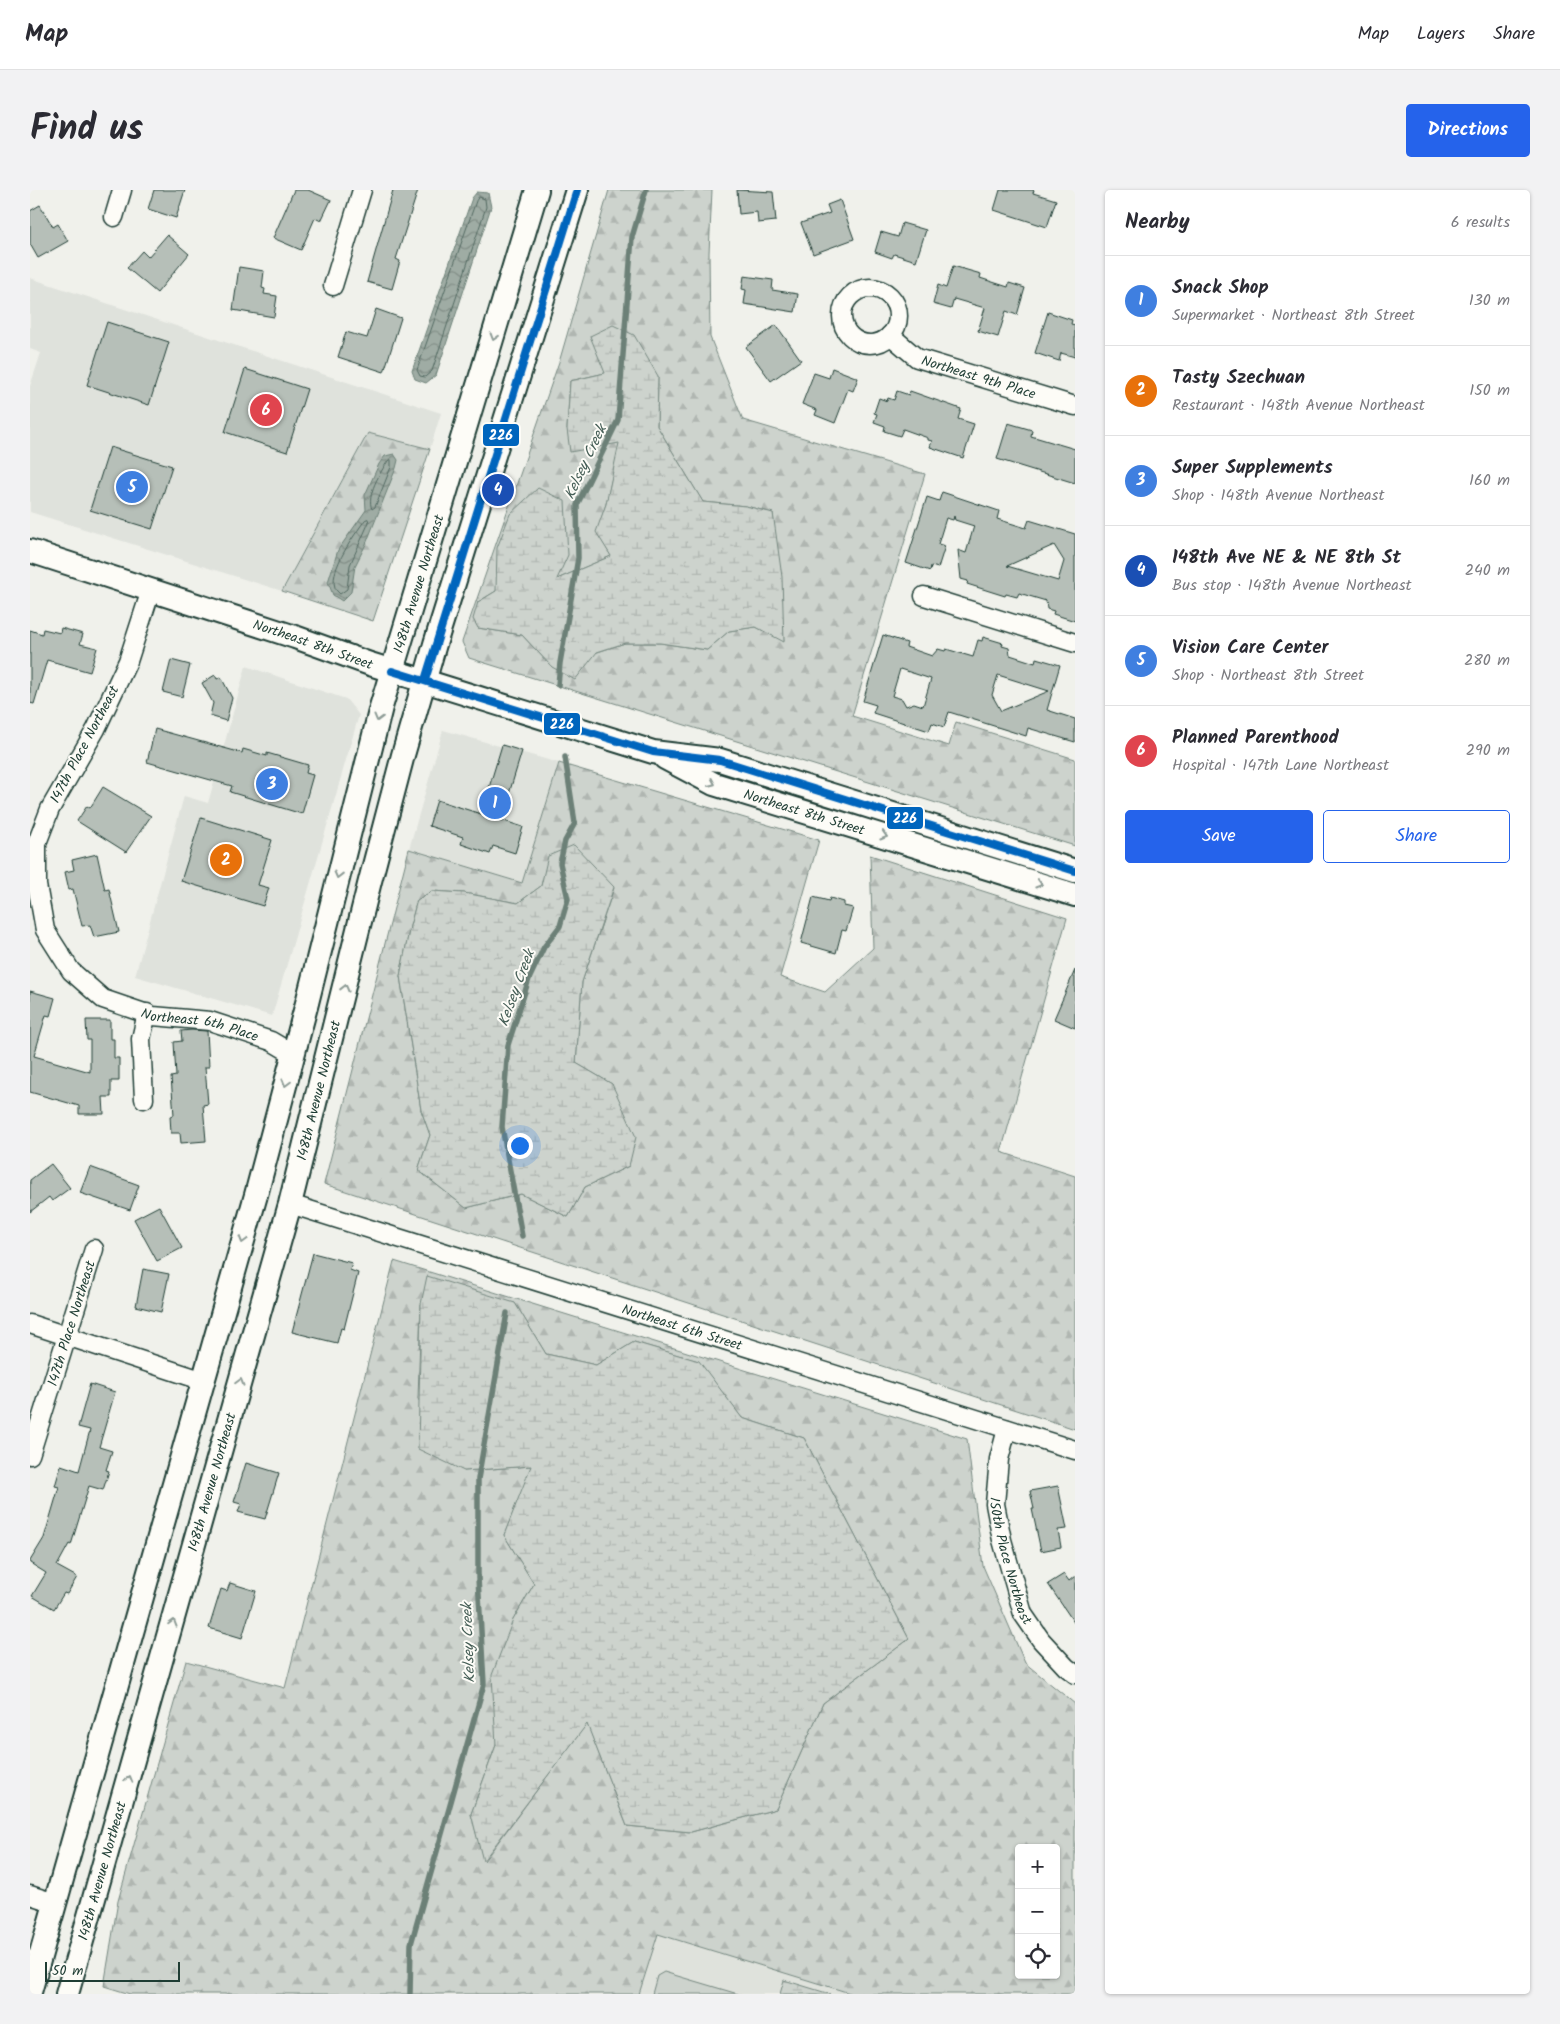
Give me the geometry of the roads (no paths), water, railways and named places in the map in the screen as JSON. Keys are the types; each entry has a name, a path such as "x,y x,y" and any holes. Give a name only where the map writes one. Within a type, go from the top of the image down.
{"main road":[{"name":"148th Avenue Northeast","path":"30,1992 204,1381 294,1054 345,845 392,671 537,190"},
{"name":"148th Avenue Northeast","path":"67,1994 290,1204 370,881 425,680 577,190"},
{"path":"525,232 513,297 511,320 518,329 526,329 538,319"},
{"name":"Northeast 8th Street","path":"30,552 151,590 392,671 654,752 720,760 1075,871"},
{"name":"Northeast 8th Street","path":"654,752 714,784 1075,895"},
{"path":"307,1003 322,1012 325,1019 320,1085"}],"street":[{"path":"114,217 122,190"},
{"path":"333,286 362,190"},
{"name":"Northeast 9th Place","path":"890,335 917,358 1075,406"},
{"name":"147th Place Northeast","path":"103,999 71,971 45,930 37,885 37,844 50,809 96,728 128,660 151,590"},
{"path":"924,596 1075,643"},
{"name":"Northeast 6th Place","path":"103,999 153,1016 210,1021 271,1041 294,1054"},
{"path":"144,1099 141,1039 147,1013"},
{"name":"Northeast 6th Street","path":"290,1204 1075,1450"},
{"name":"147th Place Northeast","path":"30,1455 94,1250"},
{"path":"30,1324 204,1381"},
{"name":"150th Place Northeast","path":"1007,1429 999,1459 995,1504 1002,1540 1023,1614 1041,1640 1075,1674"},
{"path":"30,1895 55,1903"}],"water":[{"path":"477,192 488,193 491,207 436,375 426,383 415,379 412,371 472,198"},
{"path":"394,454 398,460 396,468 366,544 355,566 351,592 342,601 333,595 328,582 338,550 366,510 365,495 379,464 385,456"}],"waterway":[{"name":"Kelsey Creek","path":"558,685 578,558 577,505 618,420 632,237 646,190"},
{"name":"Kelsey Creek","path":"522,1236 502,1127 508,1045 529,979 544,947 560,926 568,899 560,863 565,841 575,823 565,757"},
{"name":"Kelsey Creek","path":"410,1994 411,1944 484,1684 478,1578 478,1479 507,1313"}],"place":[{"name":"Planned Parenthood","path":"266,410"},
{"name":"Vision Care Center","path":"132,487"},
{"name":"148th Ave NE & NE 8th St","path":"498,490"},
{"name":"Super Supplements","path":"272,784"},
{"name":"Snack Shop","path":"495,803"},
{"name":"Tasty Szechuan","path":"226,860"}]}
